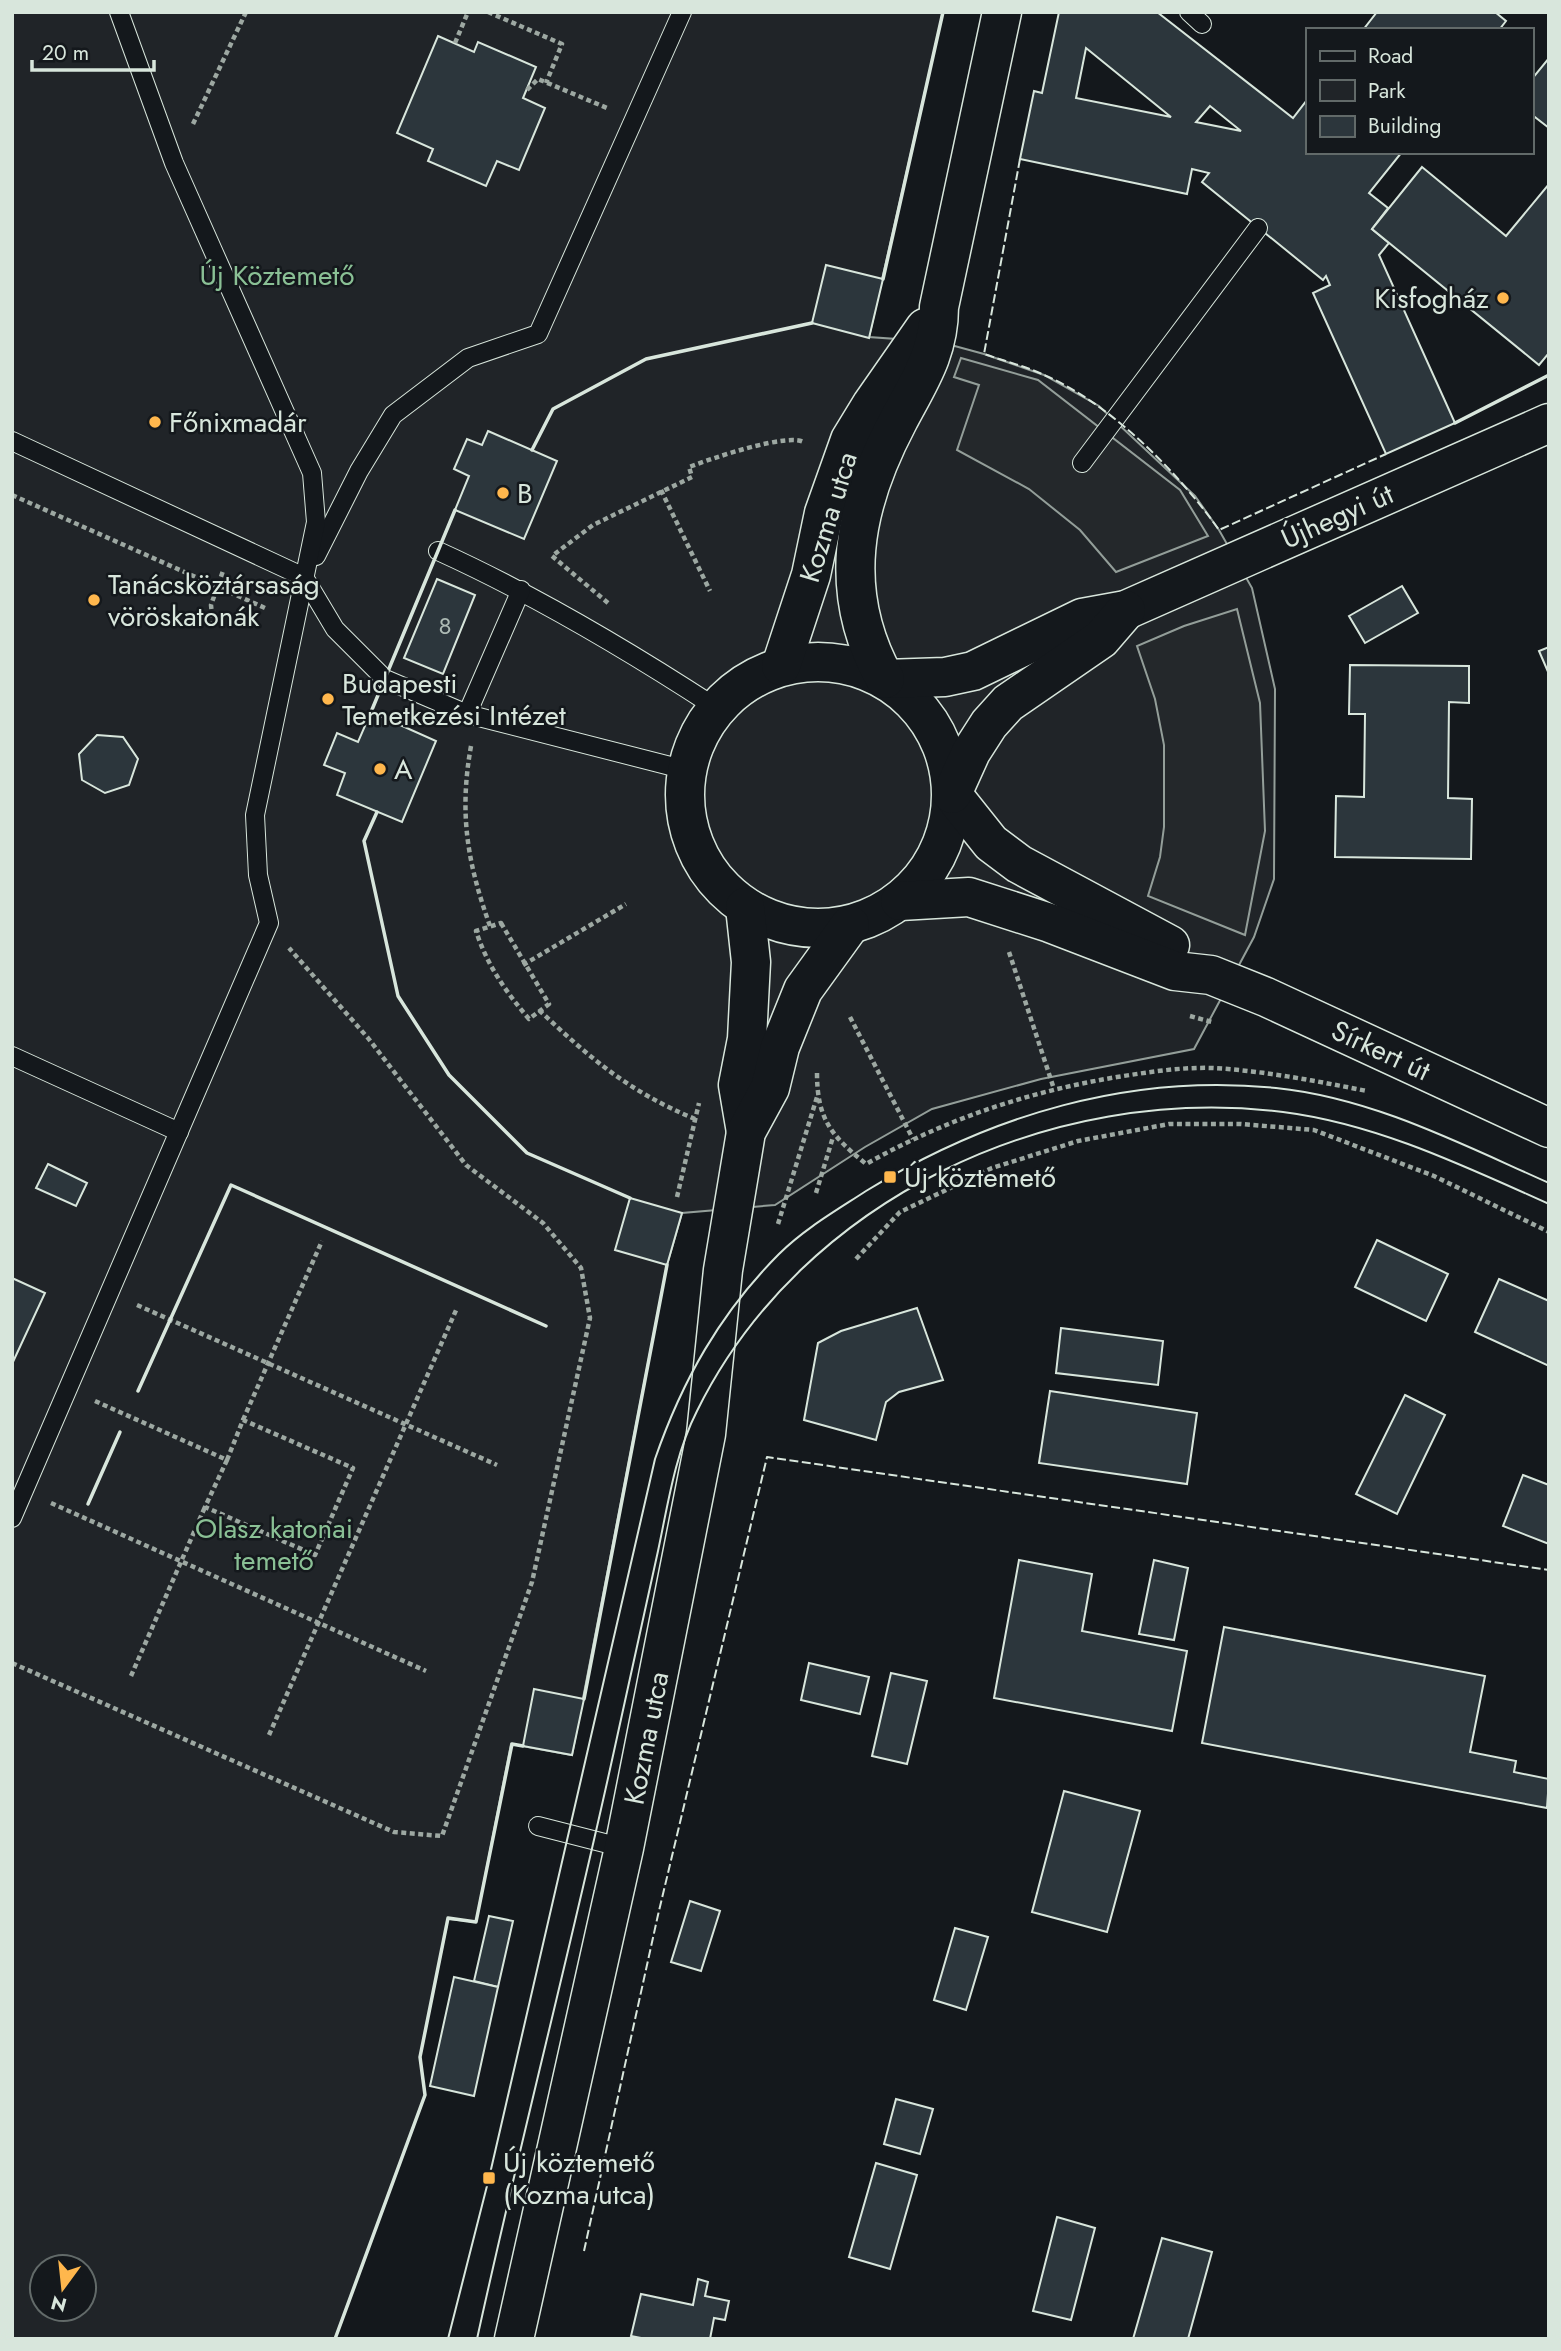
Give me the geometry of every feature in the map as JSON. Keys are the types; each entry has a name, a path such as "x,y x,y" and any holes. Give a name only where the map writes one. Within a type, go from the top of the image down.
{"street":[{"name":"Kozma utca","path":"885,679 862,630 856,603 856,542 878,462 918,387 939,336 939,307 1002,12"},
{"name":"Kozma utca","path":"781,667 811,575 824,513 850,440 939,307"},
{"name":"Újhegyi út","path":"885,679 945,677 973,671 1082,618 1126,610 1549,423"},
{"name":"Újhegyi út","path":"952,794 971,752 1008,704 1101,639 1126,610"},
{"name":"Kozma utca","path":"817,661 852,666 885,679 911,696 929,715 949,764 952,794 948,828 936,859 900,901 849,925 814,929 781,926 745,907 720,885 703,860 691,835 684,806 686,770 697,735 715,706 738,687 781,667 817,661"},
{"name":"Sírkert út","path":"952,794 991,843 1018,864 1186,954 1210,975"},
{"name":"Sírkert út","path":"900,901 969,897 1051,923 1175,971 1210,975 1409,1062 1549,1128"},
{"name":"Kozma utca","path":"514,2339 624,1848 706,1434 723,1270 746,1132 738,1085 747,1040 750,1000 751,962 745,907"},
{"name":"Kozma utca","path":"746,1132 770,1088 780,1047 803,990 849,925"}],"lane":[{"path":"12,1518 269,923 257,875 255,815 316,522 312,473 174,163 119,12"},
{"path":"304,578 359,471 393,415 468,358 538,334 681,12"},
{"path":"1082,463 1258,228"},
{"path":"12,441 304,578 335,629 365,663 385,679 467,714 686,770"},
{"path":"438,551 522,590 643,660 715,706"},
{"path":"467,714 522,590"},
{"path":"12,1056 179,1132"},
{"path":"538,1826 624,1848"}],"path":[{"path":"174,163 246,12"},
{"path":"455,43 468,12"},
{"path":"488,12 562,44 546,83"},
{"path":"527,90 538,79 634,119"},
{"path":"613,607 552,556 593,525 692,477 689,467 723,454 774,443 806,441"},
{"path":"661,491 710,591"},
{"path":"12,495 265,608"},
{"path":"213,626 211,605 216,586 234,545"},
{"path":"473,736 465,782 463,815 478,894 490,926"},
{"path":"523,964 626,904"},
{"path":"12,1663 394,1832 442,1836 527,1595 590,1318 581,1268 543,1223 466,1165 369,1038 269,923"},
{"path":"501,923 523,964 550,1004 529,1019 508,994 483,954 476,932 490,926 501,923"},
{"path":"1008,948 1054,1089"},
{"path":"539,1010 600,1066 632,1089 695,1119"},
{"path":"850,1017 913,1139"},
{"path":"817,1096 833,1137 866,1164 968,1114 1054,1089 1160,1070 1211,1068 1314,1080 1392,1096 1409,1062"},
{"path":"778,1224 817,1096 817,1068"},
{"path":"856,1259 900,1212 992,1168 1090,1139 1169,1124 1241,1124 1314,1130 1434,1176 1549,1232"},
{"path":"816,1193 833,1137"},
{"path":"131,1676 322,1241"},
{"path":"111,1293 497,1465"},
{"path":"269,1735 457,1308"},
{"path":"68,1390 227,1460"},
{"path":"205,1507 315,1555 353,1468 243,1420"},
{"path":"24,1491 426,1671"}],"green space":[{"path":"12,12 943,12 869,337 940,342 1044,375 1099,406 1195,496 1219,530 1252,588 1275,689 1274,879 1254,937 1194,1049 1041,1079 932,1109 865,1147 775,1205 682,1213 667,1265 572,1755 511,1744 476,1922 448,1919 420,2057 425,2095 335,2339 12,2339"}],"shaded area":[{"path":"961,358 1038,380 1180,490 1208,536 1116,572 1080,530 1029,489 957,450 979,385 954,377"},
{"path":"1237,609 1260,703 1265,831 1245,935 1148,896 1160,857 1164,827 1164,745 1155,699 1137,646 1184,626"}],"building":[{"path":"1059,12 1157,12 1293,118 1306,101 1306,154 1400,154 1369,193 1388,208 1372,229 1389,243 1379,255 1455,423 1386,454 1313,293 1330,285 1326,276 1323,280 1202,182 1209,173 1192,169 1187,194 1020,159 1034,91 1042,93","holes":["1086,48 1171,117 1076,98","1210,106 1241,131 1196,122"]},
{"path":"1377,12 1495,12 1506,21 1501,28 1365,28"},
{"path":"438,36 474,52 478,42 536,67 523,98 545,108 519,170 497,161 486,186 428,161 433,149 397,133"},
{"path":"1549,58 1549,128 1533,116 1533,78"},
{"name":"Kisfogház","path":"1422,167 1506,236 1549,184 1549,353 1539,365 1372,229"},
{"path":"826,265 883,279 869,338 812,323"},
{"name":"B","path":"488,431 557,461 524,539 455,510 469,476 454,469 467,439 482,445"},
{"path":"437,579 475,595 443,674 404,658"},
{"path":"1402,586 1418,613 1365,643 1349,616"},
{"path":"1549,647 1549,674 1539,651"},
{"path":"1350,665 1469,666 1469,703 1449,702 1448,798 1472,799 1471,859 1335,857 1336,796 1364,797 1365,714 1349,714"},
{"name":"A","path":"371,712 436,741 402,822 337,795 345,773 324,765 337,733 358,742"},
{"path":"97,735 123,737 138,759 129,785 105,793 82,780 79,754"},
{"path":"48,1164 87,1183 76,1206 36,1188"},
{"path":"630,1198 682,1213 667,1265 615,1250"},
{"path":"1377,1240 1448,1274 1426,1321 1355,1287"},
{"path":"12,1278 45,1293 12,1364"},
{"path":"1499,1279 1549,1301 1549,1366 1475,1332"},
{"path":"917,1308 943,1380 899,1392 886,1402 876,1440 804,1420 818,1343 841,1331"},
{"path":"1061,1328 1163,1341 1158,1385 1056,1373"},
{"path":"1050,1391 1197,1413 1187,1484 1039,1463"},
{"path":"1405,1395 1445,1415 1397,1514 1356,1494"},
{"path":"1523,1475 1549,1485 1549,1544 1503,1526"},
{"path":"1019,1560 1092,1574 1082,1631 1187,1651 1172,1731 994,1698"},
{"path":"1154,1560 1188,1568 1174,1640 1139,1634"},
{"path":"1224,1627 1485,1676 1470,1752 1516,1761 1514,1772 1549,1779 1547,1808 1202,1743"},
{"path":"809,1663 869,1677 860,1714 801,1700"},
{"path":"891,1673 927,1681 907,1764 872,1756"},
{"path":"534,1689 584,1699 572,1755 523,1746"},
{"path":"1064,1791 1140,1811 1107,1932 1032,1912"},
{"path":"690,1901 720,1911 701,1971 671,1962"},
{"path":"489,1916 513,1921 498,1987 474,1981"},
{"path":"955,1928 988,1937 966,2010 934,2000"},
{"path":"454,1977 498,1987 474,2096 430,2086"},
{"path":"896,2099 933,2109 920,2154 884,2144"},
{"path":"876,2163 917,2175 890,2269 849,2257"},
{"path":"1057,2217 1095,2228 1071,2320 1033,2311"},
{"path":"1162,2238 1212,2252 1188,2339 1133,2339"},
{"path":"698,2279 708,2282 705,2296 729,2301 725,2320 714,2318 710,2339 646,2339 631,2336 641,2294 693,2305"}],"tram line":[{"path":"448,2339 489,2178 655,1459 677,1402 705,1349 739,1300 779,1254 810,1228 866,1191 913,1164 962,1141 1063,1105 1168,1087 1222,1085 1312,1093 1382,1112 1450,1138 1549,1183"},
{"path":"477,2339 598,1825 669,1497 683,1444 697,1411 743,1336 800,1270 868,1215 943,1171 1024,1138 1109,1117 1196,1108 1283,1112 1352,1126 1419,1148 1549,1204"}],"fence":[{"path":"1020,159 984,354 1022,366 1069,387 1118,421 1184,485 1219,530 1386,454"},
{"path":"584,2251 658,1915 767,1457 1549,1570"}],"wall":[{"path":"883,279 943,12"},
{"path":"532,450 553,409 646,359 812,323"},
{"path":"1455,423 1549,375"},
{"path":"371,712 455,510"},
{"path":"377,812 364,841 398,996 449,1075 527,1153 630,1198"},
{"path":"138,1391 231,1185 546,1326"},
{"path":"584,1699 667,1265"},
{"path":"88,1504 120,1432"},
{"path":"335,2339 425,2095 420,2057 448,1918 476,1922 512,1744 523,1746"}],"place":[{"name":"Kisfogház","path":"1503,298"},
{"name":"Főnixmadár","path":"155,422"},
{"name":"B","path":"503,493"},
{"name":"Tanácsköztársaság vöröskatonák","path":"94,600"},
{"name":"Budapesti Temetkezési Intézet","path":"328,699"},
{"name":"A","path":"380,769"},
{"name":"Új köztemető","path":"890,1177"},
{"name":"Új köztemető (Kozma utca)","path":"489,2178"}],"park label":[{"name":"Új Köztemető","path":"277,275"},
{"name":"Olasz katonai temető","path":"274,1544"}]}
